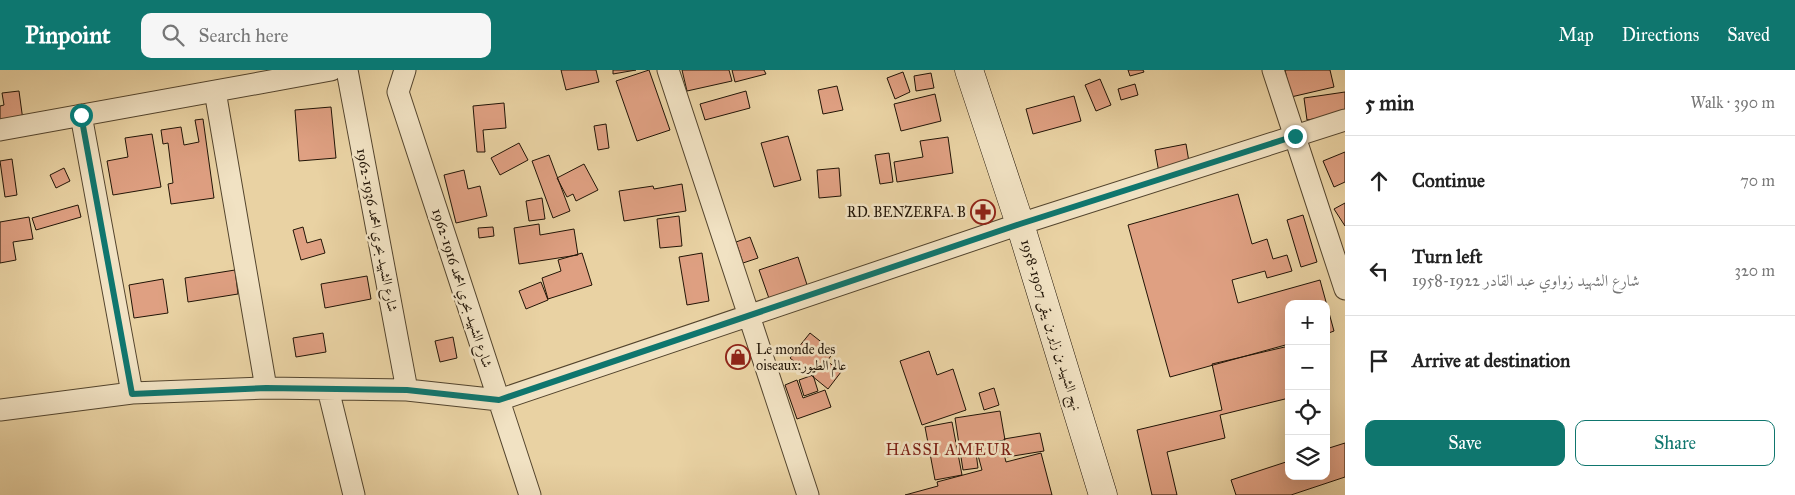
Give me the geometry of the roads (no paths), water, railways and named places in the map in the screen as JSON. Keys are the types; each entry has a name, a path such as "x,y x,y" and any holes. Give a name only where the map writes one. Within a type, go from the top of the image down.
{"main road":[{"name":"نهج الشهيد بن زاير بن يبقى 1907-1958","path":"969,70 1020,224 1103,495"}],"street":[{"path":"0,130 331,70"},
{"name":"شارع الشهيد بحري امحمد 1936-1962","path":"347,70 407,390"},
{"path":"668,70 808,495"},
{"path":"1273,70 1345,289"},
{"name":"شارع الشهيد بحري امحمد 1916-1962","path":"404,75 398,92 530,495"},
{"path":"215,91 266,388"},
{"path":"81,115 132,394"},
{"path":"0,410 132,394 266,388 407,390 499,400 1020,224 1345,120"},
{"path":"328,389 354,495"}],"place":[{"name":"RD. BENZERFA. B","path":"983,212"},
{"name":"Le monde des oiseaux;عالم الطيور","path":"738,357"}],"district":[{"name":"HASSI AMEUR","path":"949,449"}]}
